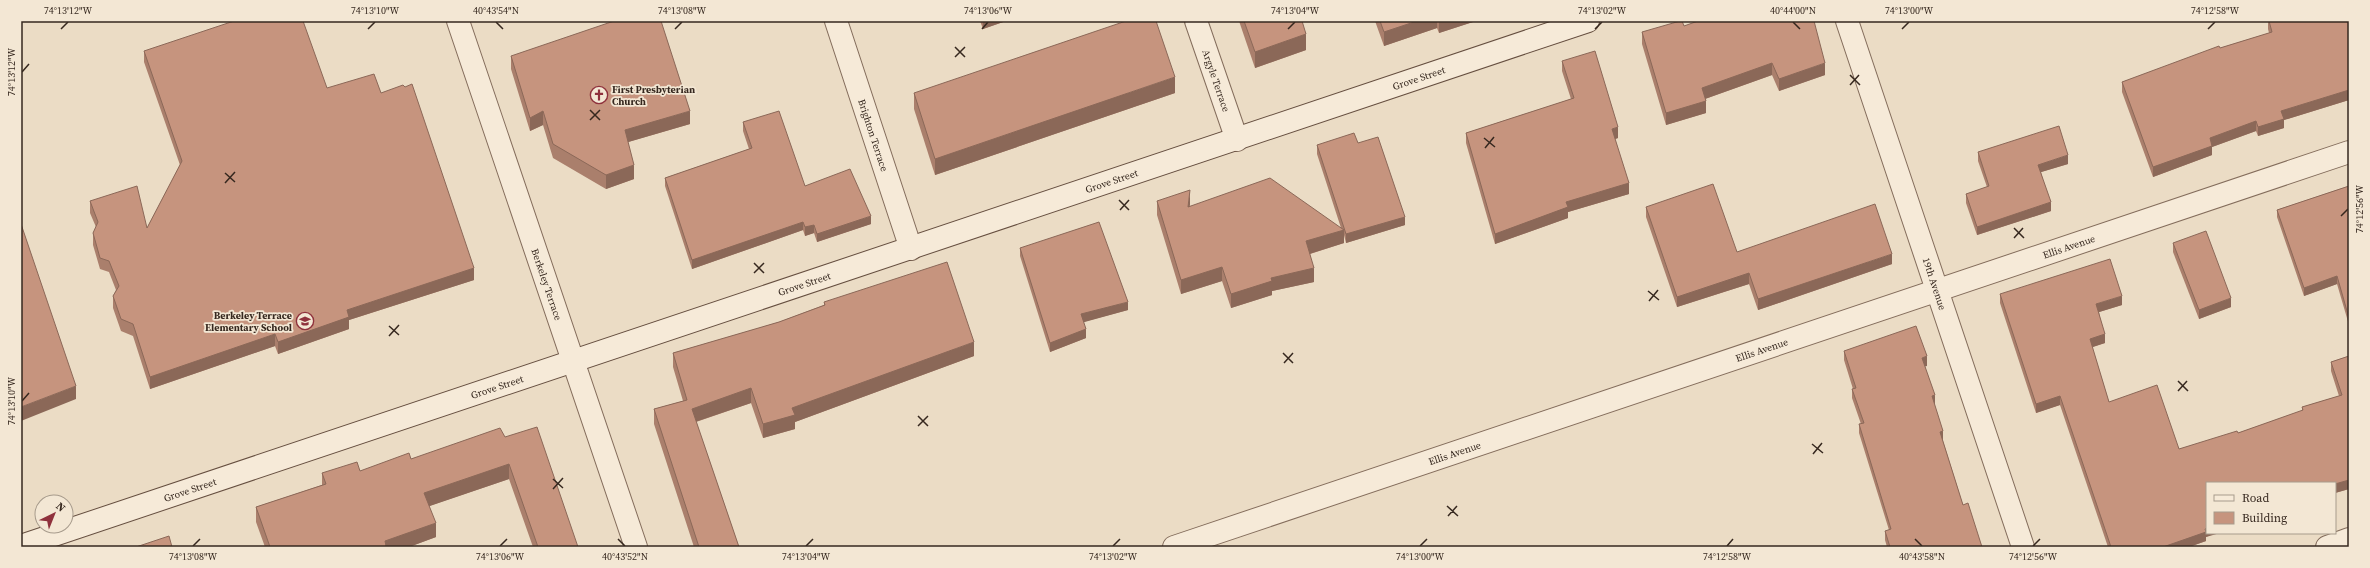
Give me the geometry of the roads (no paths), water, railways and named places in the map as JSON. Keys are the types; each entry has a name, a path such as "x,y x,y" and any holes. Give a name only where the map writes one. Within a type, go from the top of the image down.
{"street":[{"name":"Berkeley Terrace","path":"458,21 636,547"},
{"name":"Brighton Terrace","path":"836,21 912,248"},
{"name":"Argyle Terrace","path":"1196,21 1237,140"},
{"name":"Grove Street","path":"21,546 1237,140 1548,27 1588,21"},
{"name":"19th Avenue","path":"1847,21 2023,547"},
{"name":"Ellis Avenue","path":"1174,547 2349,152"},
{"path":"2327,547 2349,540"}],"place":[{"name":"First Presbyterian Church","path":"599,95"},
{"name":"Berkeley Terrace Elementary School","path":"305,321"}]}
